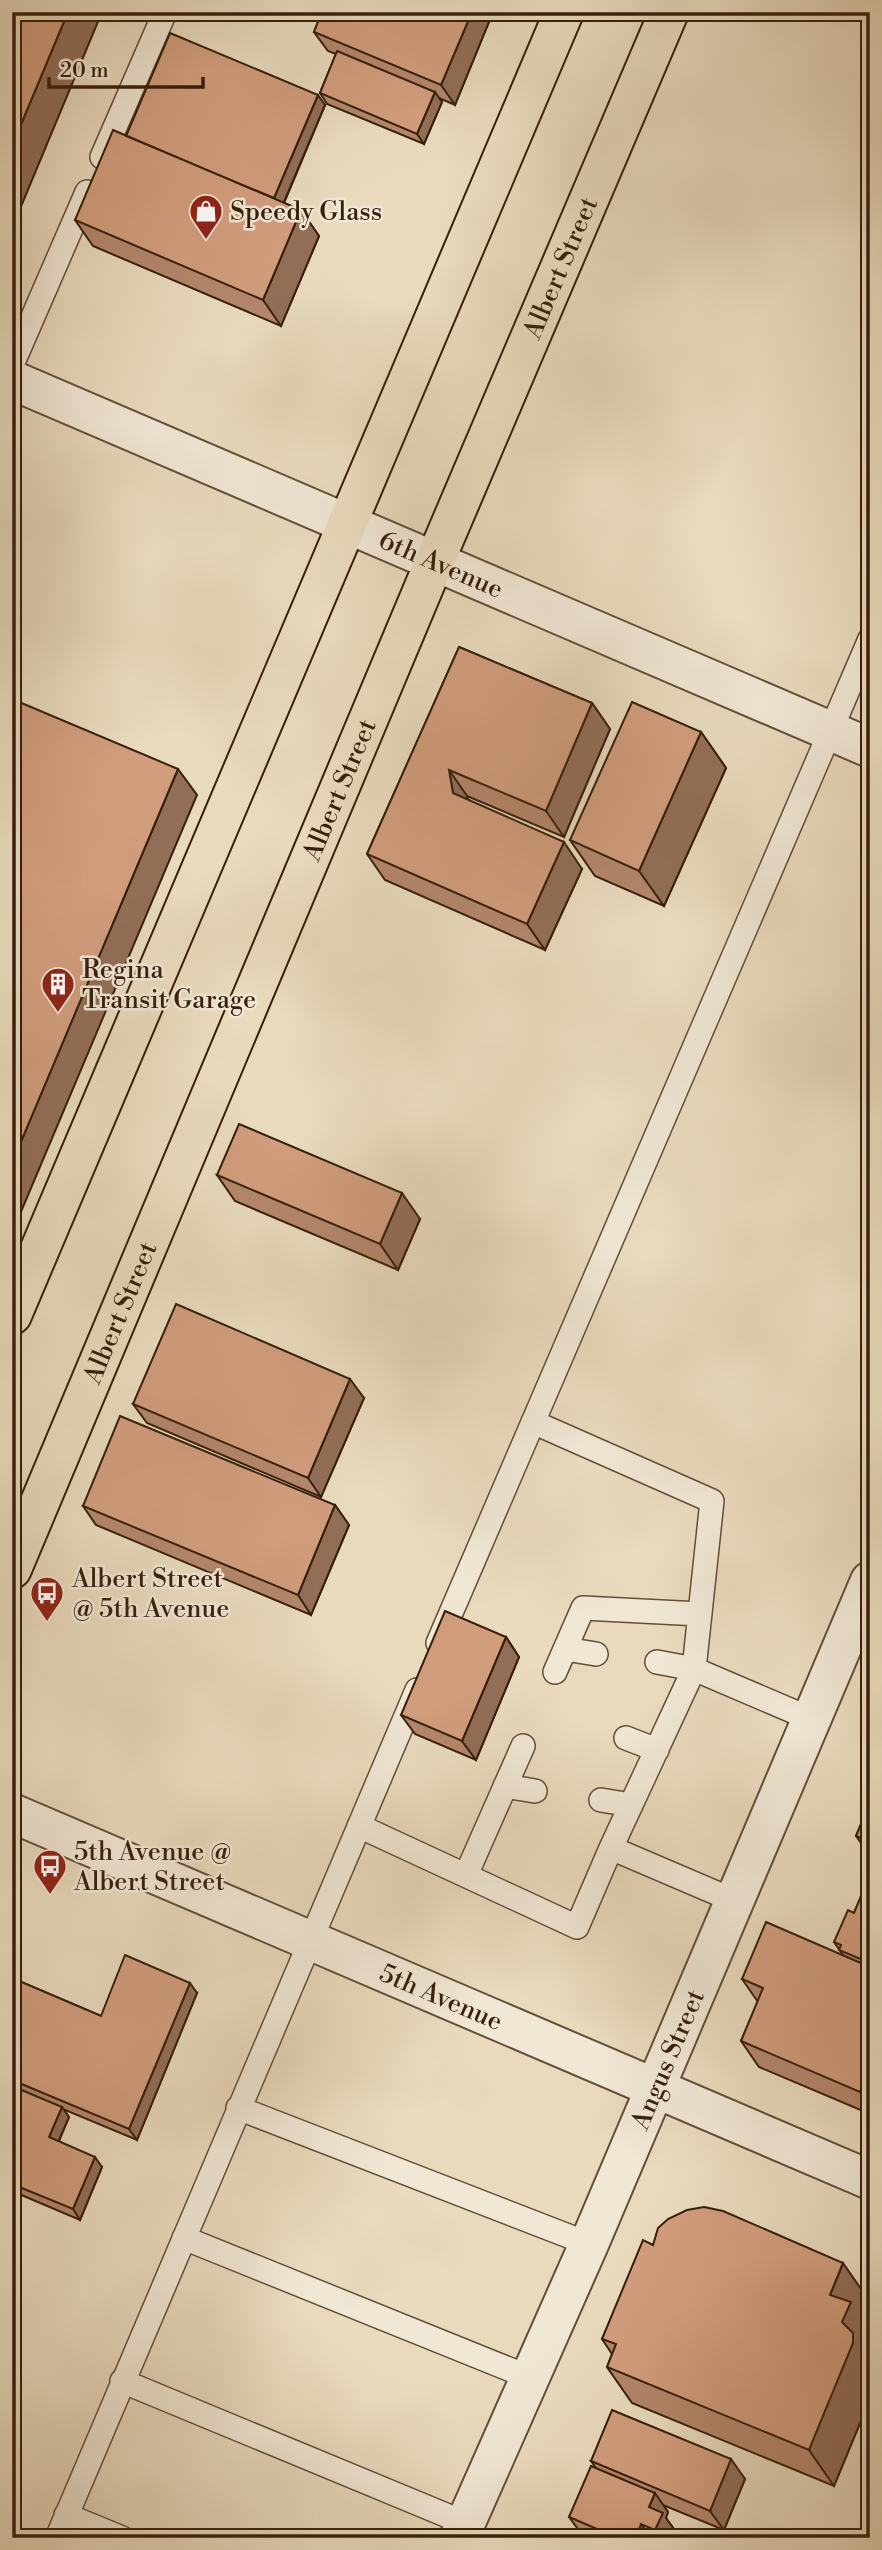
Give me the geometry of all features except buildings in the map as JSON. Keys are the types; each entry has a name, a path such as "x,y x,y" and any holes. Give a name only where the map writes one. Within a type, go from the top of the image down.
{"main road":[{"path":"12,1315 564,12"},
{"name":"Albert Street","path":"12,1570 434,563 669,12"}],"street":[{"name":"6th Avenue","path":"12,380 346,526 870,748"},
{"name":"Angus Street","path":"462,2530 656,2089 870,1581"},
{"name":"5th Avenue","path":"12,1813 870,2180"}],"lane":[{"path":"12,365 165,12"},
{"path":"57,2538 309,1942 870,639"},
{"path":"359,1826 577,1927 694,1670 712,1501 533,1422"},
{"path":"555,1672 583,1608 700,1614"},
{"path":"565,1649 596,1654"},
{"path":"657,1662 694,1670 811,1719"},
{"path":"626,1738 657,1750"},
{"path":"466,1875 523,1746"},
{"path":"505,1786 535,1791"},
{"path":"601,1800 631,1805"},
{"path":"611,1848 735,1902"},
{"path":"238,2108 589,2244"},
{"path":"184,2238 531,2378"},
{"path":"122,2381 462,2530"},
{"path":"66,2515 122,2538"}],"place":[{"name":"Speedy Glass","path":"206,241"},
{"name":"Regina Transit Garage","path":"58,1014"},
{"name":"Albert Street @ 5th Avenue","path":"47,1623"},
{"name":"5th Avenue @ Albert Street","path":"50,1896"}]}
